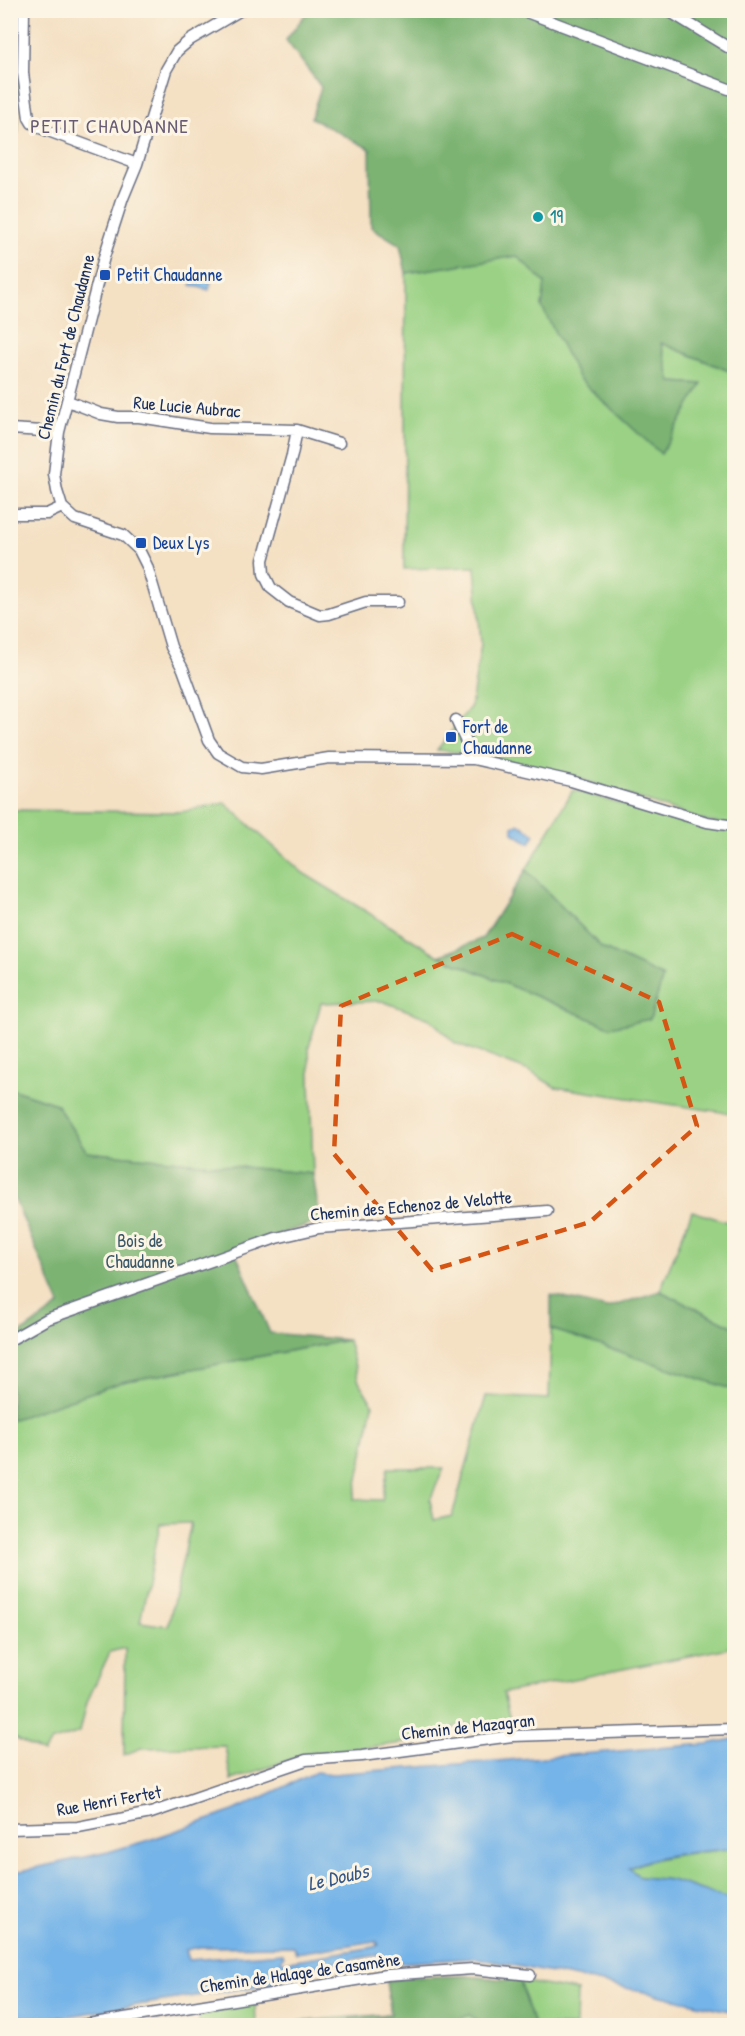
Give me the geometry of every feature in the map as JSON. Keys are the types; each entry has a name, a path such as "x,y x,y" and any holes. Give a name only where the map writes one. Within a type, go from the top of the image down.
{"street":[{"path":"24,10 23,73 29,118 32,123 137,164"},
{"name":"Chemin du Fort de Chaudanne","path":"62,507 54,474 59,432 104,257 123,198 137,164 166,69 177,51 190,40 240,10"},
{"path":"521,10 735,91"},
{"path":"667,10 735,51"},
{"name":"Rue Lucie Aubrac","path":"68,401 101,414 118,417 139,417 210,428 297,430 339,443"},
{"path":"10,429 59,432"},
{"path":"297,430 263,560 264,574 271,588 289,602 320,615 366,602 398,602"},
{"path":"10,514 47,514 62,507 75,519 123,535 139,550 147,566 171,647 183,669 209,740 219,753 242,767 261,769 329,758 474,759 571,781 707,822 735,826"},
{"path":"456,720 474,759"},
{"name":"Chemin des Echenoz de Velotte","path":"10,1341 47,1319 276,1238 319,1228 547,1211"},
{"name":"Chemin de Mazagran","path":"211,1794 306,1760 362,1756 512,1736 735,1729"},
{"name":"Rue Henri Fertet","path":"10,1829 78,1827 151,1813 211,1794"},
{"name":"Chemin de Halage de Casamène","path":"76,2025 386,1975 473,1970 530,1975"}],"highlighted area":[{"path":"512,934 659,1002 697,1126 590,1222 432,1270 334,1154 341,1006"}],"green space":[{"path":"11,11 19,11 18,132 11,138"},
{"path":"308,11 734,11 734,373 661,343 671,382 702,384 661,454 579,379 542,307 545,283 517,256 406,273 400,245 371,227 370,149 311,118 321,87 286,40"},
{"path":"517,256 545,283 542,307 661,453 701,384 671,382 661,343 734,373 734,825 707,822 578,778 481,755 437,750 471,706 481,644 475,567 404,569 406,273"},
{"path":"573,790 711,829 734,831 734,1114 555,1087 529,1071 455,1043 430,1019 382,1001 321,1003 309,1047 313,1174 86,1152 56,1104 11,1089 11,810 181,812 225,803 303,873 439,956 610,1027 663,977 602,948 526,870"},
{"path":"526,870 602,948 663,977 650,1019 610,1027 439,956 483,938"},
{"name":"Bois de Chaudanne","path":"11,1089 56,1104 87,1152 313,1174 320,1221 234,1249 270,1333 348,1340 122,1382 11,1420 10,1341 60,1305 11,1191"},
{"path":"692,1211 734,1224 734,1327 660,1291"},
{"path":"660,1291 734,1327 734,1390 551,1329 551,1295 607,1308"},
{"path":"551,1329 734,1390 734,1647 503,1693 510,1720 455,1726 448,1738 306,1754 231,1780 225,1746 141,1748 124,1755 125,1648 110,1652 87,1702 80,1732 51,1742 43,1753 11,1736 11,1719 15,1699 10,1697 10,1420 122,1382 348,1340 359,1382 373,1405 354,1499 382,1500 388,1468 444,1468 430,1500 434,1520 452,1516 486,1396 549,1399","holes":["191,1523 168,1626 140,1622 160,1524"]},
{"path":"734,1848 734,1901 671,1880 640,1877 629,1868 655,1859"},
{"path":"465,1976 520,1981 577,1991 576,2026 199,2026 199,2009 255,2000 256,2025 391,2014 386,1981"},
{"path":"465,1976 520,1981 534,2025 488,2025 469,2015 442,2026 351,2025 351,2018 391,2014 386,1981 408,1977"}],"water":[{"path":"194,277 211,282 209,290 191,285"},
{"path":"519,824 535,834 530,843 513,833 513,827"},
{"name":"Le Doubs","path":"734,1739 734,1848 667,1856 629,1868 640,1877 671,1880 734,1901 734,2012 476,1958 381,1964 378,1955 284,1971 284,1982 11,2025 11,1873 108,1852 149,1840 231,1812 316,1772 333,1774 707,1744","holes":["376,1941 379,1945 283,1962 282,1953 189,1960 186,1950 200,1947 293,1946 296,1953"]}],"place":[{"name":"19","path":"538,217"},
{"name":"Petit Chaudanne","path":"105,275"},
{"name":"Deux Lys","path":"141,543"},
{"name":"Fort de Chaudanne","path":"451,737"}],"district":[{"name":"PETIT CHAUDANNE","path":"110,126"}]}
